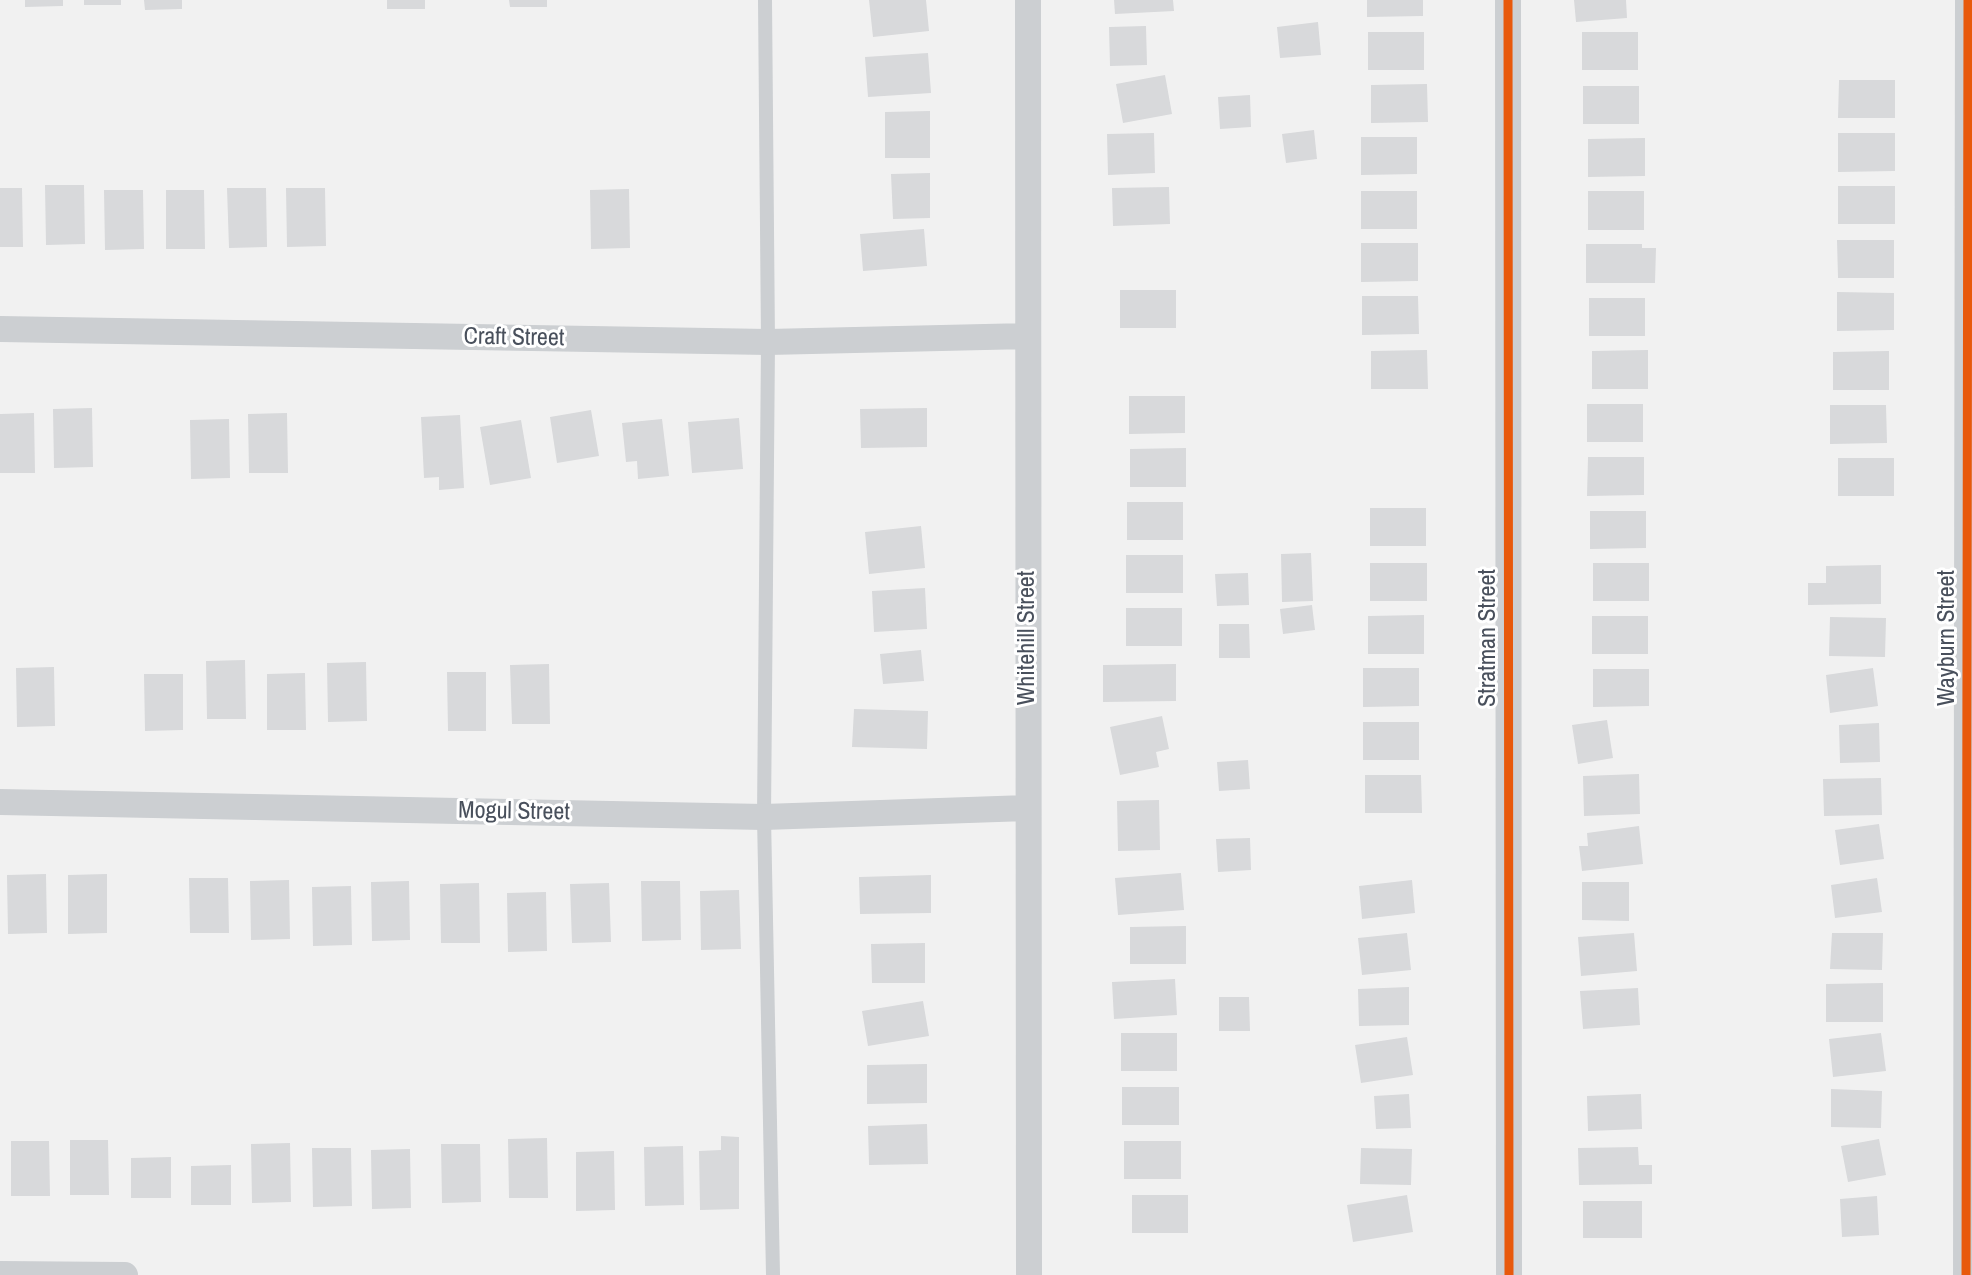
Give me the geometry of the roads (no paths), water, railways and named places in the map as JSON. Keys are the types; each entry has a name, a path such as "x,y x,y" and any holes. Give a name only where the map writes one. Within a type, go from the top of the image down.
{"street":[{"name":"Whitehill Street","path":"1028,0 1029,1275"},
{"name":"Stratman Street","path":"1508,0 1509,1275"},
{"name":"Wayburn Street","path":"1966,1275 1970,319 1968,0"},
{"name":"Craft Street","path":"0,329 768,342 1028,336"},
{"name":"Mogul Street","path":"0,802 764,817 1027,808"},
{"path":"0,1273 125,1275"}],"lane":[{"path":"765,0 768,342 764,817 773,1275"}]}
